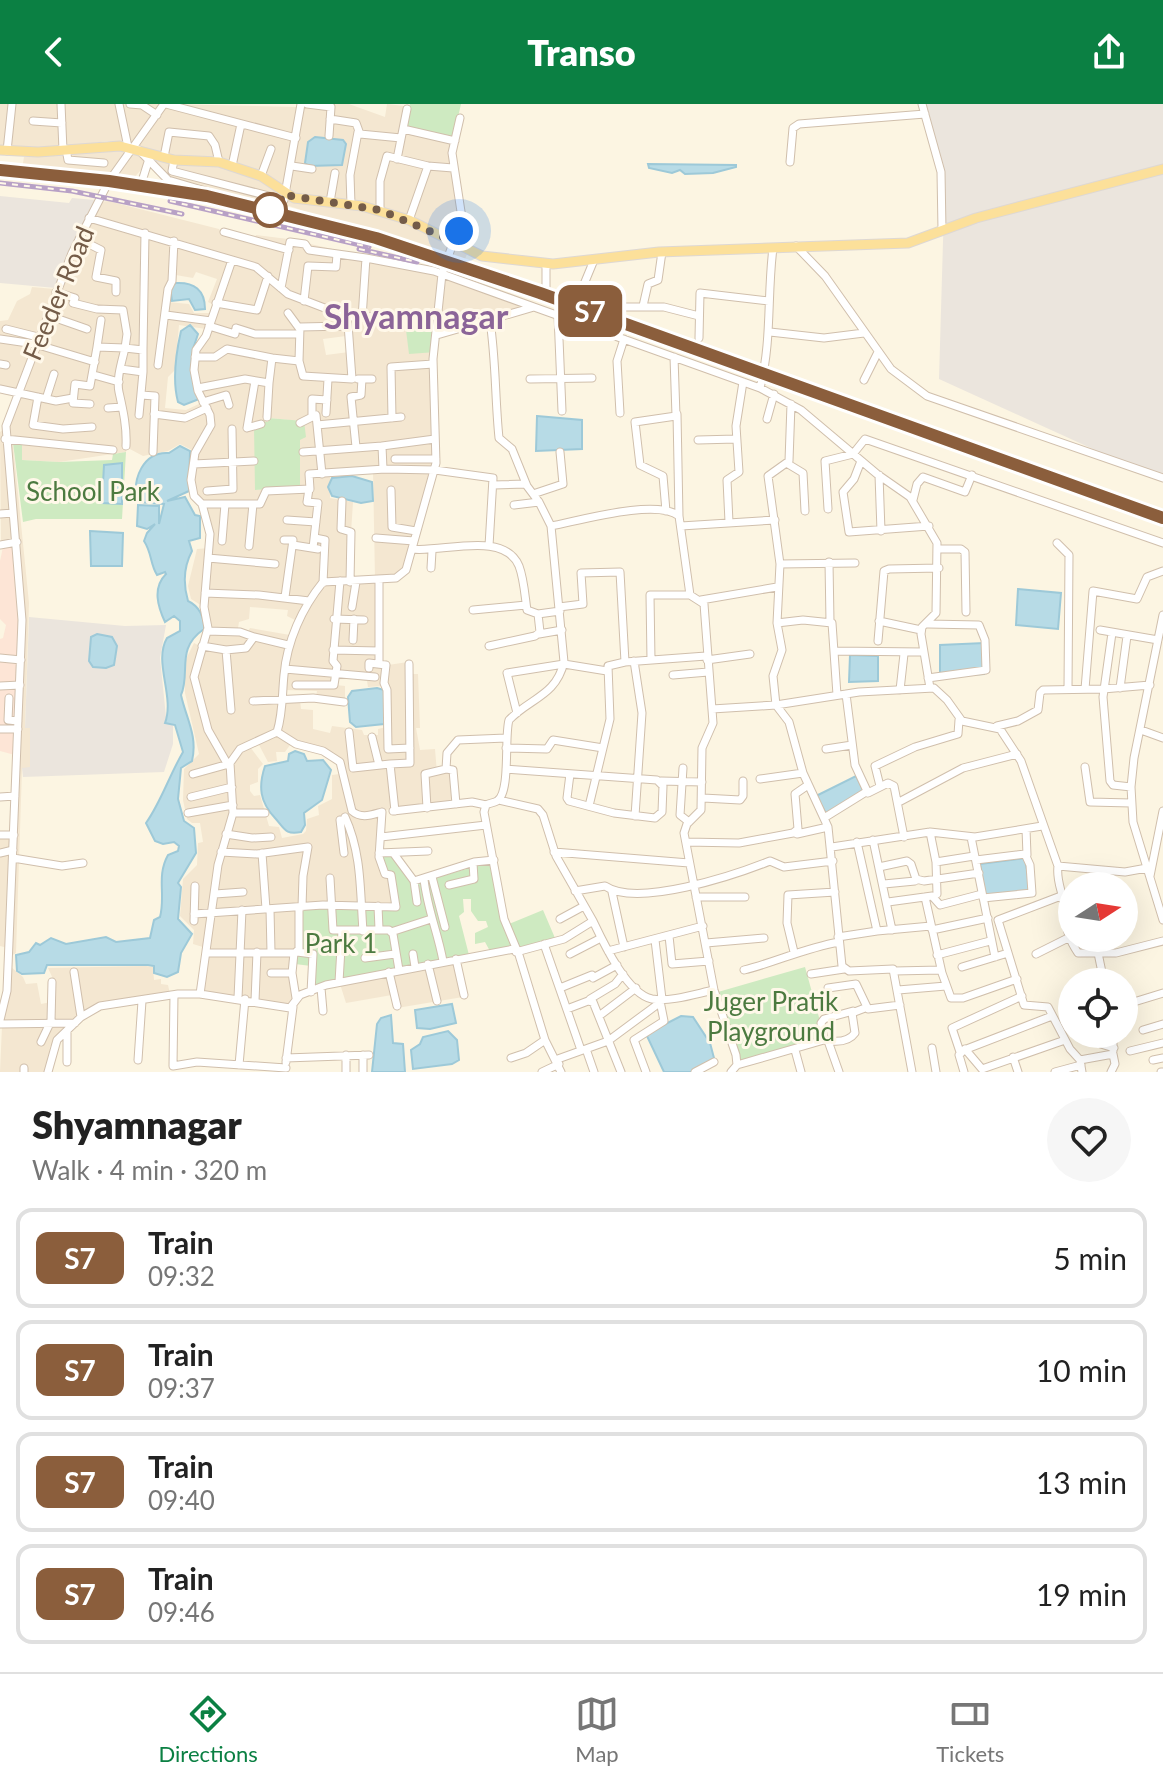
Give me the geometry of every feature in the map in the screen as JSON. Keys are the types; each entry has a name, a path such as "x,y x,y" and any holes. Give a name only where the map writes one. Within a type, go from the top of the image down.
{"main road":[{"path":"4,151 134,149 174,160 219,162 261,176 285,195 380,210 409,220 482,256 546,264 662,252 895,245 920,241 993,213 1163,169"}],"street":[{"path":"4,151 12,104"},
{"path":"61,104 68,160 104,163"},
{"path":"119,104 134,149 177,185 209,192"},
{"path":"130,104 142,105 157,115"},
{"path":"165,104 296,138"},
{"name":"Feeder Road","path":"0,1022 7,991 22,599 13,513 7,502 10,482 4,460 3,428 36,340 89,218 109,181 165,104"},
{"path":"174,160 172,171 284,200 301,104 331,107 329,136"},
{"path":"922,104 941,172 942,230"},
{"path":"397,159 407,109"},
{"path":"790,162 793,128 799,124 925,114"},
{"path":"323,583 401,576 413,545 435,470 433,364 442,274 462,218 453,168 460,118"},
{"path":"330,119 356,123 358,132 350,175 351,204"},
{"path":"33,121 62,123"},
{"path":"232,166 241,124"},
{"path":"164,157 169,132 209,136 219,162"},
{"path":"358,132 455,141"},
{"path":"261,176 271,149"},
{"path":"380,210 380,181 385,159 453,168"},
{"path":"143,178 148,162"},
{"path":"292,166 312,169"},
{"path":"409,220 428,166"},
{"path":"330,202 335,173"},
{"path":"89,218 256,267 281,288 348,322"},
{"path":"224,232 289,250"},
{"path":"139,415 143,372 145,233"},
{"path":"79,239 101,250 96,277 116,281 116,292"},
{"path":"158,365 174,241"},
{"path":"281,288 290,242 305,244 309,250 442,274 760,388 791,404 913,500 929,526 938,549 939,568 936,613 923,627 923,652 930,688"},
{"path":"796,246 825,276 878,352 899,376 946,405 1163,478"},
{"path":"760,388 770,332 773,248"},
{"path":"643,306 648,284 658,280 662,252"},
{"path":"304,301 308,266 336,267 337,254"},
{"path":"362,318 366,258"},
{"path":"200,994 221,852 233,809 229,764 208,730 196,686 195,667 207,631 205,593 210,534 202,504 194,496 191,480 195,453 211,425 198,388 195,357 198,343 206,336 232,260"},
{"path":"594,260 582,289 582,303 601,307 664,307 699,316"},
{"path":"546,264 546,289"},
{"path":"216,303 257,310 268,276"},
{"path":"56,292 75,298 73,303 123,310 127,334 119,382 121,416 127,424 126,446"},
{"path":"699,338 700,293 769,301"},
{"path":"437,335 534,307"},
{"path":"288,313 299,331 299,361 303,376 372,379"},
{"path":"47,315 87,329"},
{"path":"166,315 210,324 235,334 236,328 255,334 299,331 362,318 439,316"},
{"path":"558,315 562,411"},
{"path":"90,404 73,403 73,398 75,384 90,386 94,375 101,320"},
{"path":"490,321 497,364 495,399 499,438 512,449 526,484 551,526 564,664 562,673 549,692 509,720 506,769 499,800"},
{"path":"348,322 352,379"},
{"path":"6,329 95,362"},
{"path":"770,332 824,338 864,333"},
{"path":"143,336 160,338"},
{"path":"0,339 36,340"},
{"path":"620,413 617,361 624,339"},
{"path":"97,347 143,350"},
{"path":"195,357 215,357 227,349 299,361"},
{"path":"864,380 878,352"},
{"path":"674,357 679,516 690,595"},
{"path":"267,417 272,358"},
{"path":"317,425 396,417 391,367 433,364"},
{"path":"121,369 143,372"},
{"path":"54,374 33,425 92,427"},
{"path":"94,375 119,382"},
{"path":"530,379 592,378"},
{"path":"198,388 245,379 269,383"},
{"path":"326,413 328,379"},
{"path":"356,447 351,397 361,395 362,379"},
{"path":"255,381 247,428 261,424"},
{"path":"729,522 727,480 739,472 736,439 743,382"},
{"path":"0,389 42,398 73,398"},
{"path":"767,419 774,394"},
{"path":"141,395 155,396 153,452"},
{"path":"154,414 185,418 226,395 229,405"},
{"path":"312,416 312,399 327,400"},
{"path":"788,464 791,404"},
{"path":"108,408 122,407"},
{"path":"666,511 665,481 661,474 641,467 635,422 677,414"},
{"path":"300,423 316,415 322,474"},
{"path":"207,491 233,489 232,429"},
{"path":"5,439 113,450"},
{"path":"303,452 435,439"},
{"path":"698,440 736,439"},
{"path":"828,509 825,461 853,454 867,439 1163,543"},
{"path":"382,446 383,469"},
{"path":"533,494 563,484 560,452"},
{"path":"395,459 436,459"},
{"path":"194,464 254,461"},
{"path":"861,461 854,479 843,492 847,528 854,533 929,526"},
{"path":"788,464 803,473 805,511"},
{"path":"788,464 768,476 780,564 777,623 782,650 773,671 776,705 789,722 803,773 828,827 844,969"},
{"path":"313,548 318,503 307,502 309,489 305,475 383,469 435,470 493,478 489,546"},
{"path":"879,475 881,531"},
{"path":"913,500 917,484 923,477 965,492 972,475"},
{"path":"0,485 10,482"},
{"path":"494,485 526,484"},
{"path":"202,504 260,504 266,491 309,489"},
{"path":"391,490 392,527 416,531"},
{"path":"342,501 341,529 351,532 352,607"},
{"path":"514,505 539,502"},
{"path":"222,541 225,504"},
{"path":"249,546 253,504"},
{"path":"551,526 604,512 666,511 679,516"},
{"path":"0,514 13,513"},
{"path":"287,520 316,522"},
{"path":"681,526 775,520"},
{"path":"277,732 288,645 309,601 323,583 325,540 315,538"},
{"path":"376,538 432,551 489,546 508,552 518,564 528,613 538,614 583,604 581,573 620,572 630,661 642,713 635,816"},
{"path":"284,540 293,540 285,597"},
{"path":"0,545 17,542"},
{"path":"1057,543 1069,555 1068,689"},
{"path":"293,545 324,550"},
{"path":"938,549 961,549 965,552 966,612"},
{"path":"431,568 432,551"},
{"path":"208,558 275,564"},
{"path":"829,562 834,651 862,794"},
{"path":"780,564 855,563"},
{"path":"878,641 885,569 939,568"},
{"path":"1085,689 1093,591 1137,599 1147,577 1163,571"},
{"path":"379,580 379,663"},
{"path":"296,685 334,685 337,666 333,663 334,619 340,581"},
{"path":"651,660 650,595 690,595 701,600 777,587"},
{"path":"205,593 309,601"},
{"path":"701,600 704,604 712,727 702,748 701,810 685,829 686,842 714,990 737,1065"},
{"path":"473,610 526,605"},
{"path":"538,614 539,634"},
{"path":"1163,615 1131,787 1131,803 1163,920"},
{"path":"334,619 364,620"},
{"path":"353,640 354,619"},
{"path":"879,621 923,627 979,625 985,640 986,670 928,678"},
{"path":"777,623 830,622"},
{"path":"489,646 562,630"},
{"path":"1100,630 1158,640"},
{"path":"207,631 240,632 288,645"},
{"path":"1112,633 1103,689 1110,781 1113,785 1131,787"},
{"path":"1120,688 1127,636"},
{"path":"202,646 226,650 246,648 254,637"},
{"path":"226,650 231,710"},
{"path":"333,650 379,651"},
{"path":"834,651 923,652"},
{"path":"589,806 610,719 607,671 611,664 750,654"},
{"path":"900,690 904,654"},
{"path":"0,658 21,660"},
{"path":"369,668 369,663 386,665 384,683 387,690 388,749 410,748"},
{"path":"349,732 353,768 410,763 409,664"},
{"path":"517,713 507,673 564,664 607,671"},
{"path":"285,669 335,676 375,677"},
{"path":"673,675 708,672"},
{"path":"0,686 20,685"},
{"path":"959,720 997,726 1018,721 1038,710 1041,691 1150,685"},
{"path":"712,709 776,705 841,694 937,690 959,720 959,732 915,747 875,766 880,786"},
{"path":"18,725 8,720 4,698 19,698"},
{"path":"253,701 344,702"},
{"path":"0,729 18,725"},
{"path":"997,726 1017,754 1058,866 1058,884"},
{"path":"1141,730 1163,738"},
{"path":"193,774 229,764 240,749 277,732"},
{"path":"277,732 296,744 323,751 340,762 354,813"},
{"path":"372,737 379,765"},
{"path":"446,769 447,753 458,740 506,738"},
{"path":"506,748 546,749 553,740 603,748"},
{"path":"826,749 852,745"},
{"path":"899,802 963,768 1017,754"},
{"path":"390,764 395,811"},
{"path":"1085,767 1090,802 1131,803"},
{"path":"683,768 680,815 689,822"},
{"path":"427,808 425,774 446,769 453,770 456,804"},
{"path":"506,769 702,782"},
{"path":"760,779 803,773"},
{"path":"570,774 567,800 655,818 660,815 663,804 661,781"},
{"path":"703,798 740,800 743,781"},
{"path":"824,818 862,794 870,794 888,783 894,786 899,802 904,837"},
{"path":"686,842 739,843 793,833 798,829 795,794 808,785"},
{"path":"191,797 232,787"},
{"path":"0,797 15,796"},
{"path":"331,824 354,813 365,816 456,804 478,802 486,805 499,800 539,810 554,852 575,891 608,951 636,988 649,998 661,1000 714,990"},
{"path":"486,805 486,825 504,919 545,1040 558,1065"},
{"path":"188,813 233,809 265,813"},
{"path":"1058,866 1125,872 1147,868 1154,858 1163,811"},
{"path":"195,886 194,917 213,912 331,905 396,907 391,875 382,870 379,853 382,812"},
{"path":"343,818 344,853"},
{"path":"343,818 357,857 363,931"},
{"path":"381,837 486,825"},
{"path":"832,847 930,832 971,837 1042,826"},
{"path":"797,834 828,827"},
{"path":"888,902 935,896 940,905 982,896 1032,893 1026,829"},
{"path":"930,832 936,862 937,894"},
{"path":"226,834 271,837"},
{"path":"0,835 14,835"},
{"path":"971,837 995,957"},
{"path":"873,840 892,930"},
{"path":"857,842 877,931"},
{"path":"164,1072 173,1066 197,1062 222,1068 239,1065 286,1070 296,998 292,973 308,847 262,853 221,852"},
{"path":"379,853 428,851"},
{"path":"554,852 689,863"},
{"path":"0,853 62,866 83,863"},
{"path":"262,853 271,952"},
{"path":"394,854 414,881 417,902"},
{"path":"936,862 1027,855"},
{"path":"1147,868 1154,858"},
{"path":"414,881 473,863 494,860"},
{"path":"612,892 663,891 736,875 770,861 784,867 833,861"},
{"path":"879,867 907,861 916,879 938,881 979,873"},
{"path":"449,885 474,879 473,863"},
{"path":"330,878 332,928 335,932 379,929 391,932 431,919"},
{"path":"428,878 431,919 438,934 443,961"},
{"path":"428,878 445,927"},
{"path":"884,884 915,881"},
{"path":"1154,890 1163,882"},
{"path":"575,891 605,886 612,892 624,947"},
{"path":"215,894 243,892"},
{"path":"794,952 787,923 788,895 835,892"},
{"path":"696,897 745,897"},
{"path":"925,897 937,955 951,998 957,999 1017,979"},
{"path":"1058,897 1000,917 1026,1007 1045,1005 1058,1027"},
{"path":"378,906 379,929"},
{"path":"560,919 584,906"},
{"path":"239,1065 242,910"},
{"path":"744,970 794,952 877,931 932,928 997,916"},
{"path":"296,998 339,982 564,939 593,921"},
{"path":"0,923 10,923"},
{"path":"608,951 703,926"},
{"path":"339,982 342,931"},
{"path":"391,932 399,970"},
{"path":"669,936 672,964 709,961"},
{"path":"570,954 601,938"},
{"path":"706,943 764,938"},
{"path":"646,1072 634,1040 664,1021 655,940"},
{"path":"937,955 990,941"},
{"path":"1078,952 1121,952 1163,941"},
{"path":"1036,954 1058,943"},
{"path":"544,944 594,1072"},
{"path":"255,1001 257,952"},
{"path":"207,953 313,954 311,992"},
{"path":"962,967 1008,953"},
{"path":"1098,953 1101,968"},
{"path":"365,958 395,954"},
{"path":"413,954 415,967"},
{"path":"456,959 464,995"},
{"path":"428,964 437,1001"},
{"path":"560,988 617,965"},
{"path":"811,974 844,969 941,970"},
{"path":"894,971 912,1072"},
{"path":"74,972 78,1020"},
{"path":"389,972 397,1006"},
{"path":"271,973 292,973"},
{"path":"590,999 615,984 623,974"},
{"path":"41,1042 51,1021 52,982"},
{"path":"828,988 859,985 865,1008"},
{"path":"898,990 946,986"},
{"path":"321,988 323,1011"},
{"path":"599,1016 636,988"},
{"path":"1138,1001 1163,993"},
{"path":"48,1072 54,1045 78,1020 100,1006 200,994 293,1007"},
{"path":"173,1066 174,995"},
{"path":"1022,996 952,1028 963,1050 979,1069 1058,1042"},
{"path":"542,1072 608,1041 661,1000"},
{"path":"138,1060 142,1001"},
{"path":"567,1009 590,1001 621,1072"},
{"path":"839,1072 821,1023 824,1019 865,1008 900,1005"},
{"path":"731,1072 737,1065 854,1035 853,1011"},
{"path":"963,1050 1052,1016"},
{"path":"0,1022 78,1020"},
{"path":"1143,1030 1163,1024"},
{"path":"67,1031 67,1062"},
{"path":"511,1058 526,1053 545,1040"},
{"path":"1130,1051 1163,1043"},
{"path":"932,1048 936,1072"},
{"path":"1070,1048 1081,1066"},
{"path":"1107,1048 1114,1051"},
{"path":"1111,1072 1115,1064 1114,1048"},
{"path":"795,1050 801,1072"},
{"path":"963,1050 964,1072"},
{"path":"1055,1072 1081,1066 1114,1051"},
{"path":"346,1055 346,1072"},
{"path":"286,1058 366,1055 363,1072"},
{"path":"1013,1057 1018,1072"},
{"path":"1153,1060 1163,1058"},
{"path":"695,1072 714,1062"}],"shaded area":[{"path":"0,104 117,104 125,143 107,141 33,152 0,148"},
{"path":"121,104 161,104 133,144 131,144"},
{"path":"165,104 299,107 287,198 363,209 444,236 467,254 463,264 286,205 161,180 162,170 150,160 131,181 115,179"},
{"path":"303,104 349,104 385,117 387,104 404,106 400,130 452,142 459,217 454,236 388,210 290,194"},
{"path":"926,104 1163,104 1163,481 939,379 945,173"},
{"path":"130,149 108,179 22,169 24,157"},
{"path":"0,196 69,203 72,198 95,200 56,288 0,283"},
{"path":"108,201 219,229 223,235 252,244 256,235 288,239 430,271 441,276 438,313 351,315 289,292 257,266 186,242 94,217 101,202"},
{"path":"91,220 143,234 139,299 142,347 125,346 120,380 96,374 97,361 37,343"},
{"path":"146,236 231,261 214,305 208,302 217,279 196,272 193,278 170,274 167,302 189,304 194,313 210,313 206,329 179,325 175,370 168,377 165,408 186,410 201,403 209,416 210,424 194,451 180,444 168,451 143,456 128,448 129,426 123,415 121,395 128,352 144,350"},
{"path":"234,263 255,268 286,296 347,319 346,336 323,339 326,355 349,352 351,380 360,380 360,393 350,395 352,420 319,424 318,414 300,421 269,418 255,490 264,489 259,502 204,503 196,496 193,481 197,454 210,436 213,425 200,392 196,370 198,350 227,288"},
{"path":"446,278 532,306 439,333"},
{"path":"32,287 55,289 16,389 0,386 0,321 8,320 17,301 30,294"},
{"path":"437,318 433,469 309,473 308,488 300,487 300,439 304,421 315,417 316,427 356,424 353,398 363,396 363,377 354,377 349,319"},
{"path":"36,347 93,363 92,376 119,384 126,452 59,462 22,460 13,444 29,603 25,727 30,728 30,768 22,769 16,953 11,956 24,644 7,427"},
{"path":"4,429 16,540 1,543 0,432"},
{"path":"373,471 433,471 402,573 375,579"},
{"path":"330,475 330,498 353,502 348,579 328,581 297,621 287,616 288,610 250,607 249,619 239,622 237,634 246,635 250,628 290,635 277,729 253,740 227,767 232,814 217,862 206,948 193,944 194,930 180,916 183,879 197,865 198,843 203,842 200,823 187,819 183,800 184,769 199,754 185,693 184,663 194,643 204,648 207,609 191,599 188,586 197,549 210,548 205,506 262,505 268,493 311,490 311,476"},
{"path":"16,543 21,600 15,755 0,751 0,639 6,625 0,619 0,561 3,547"},
{"path":"379,581 378,666 385,666 382,686 368,687 367,681 338,677 336,685 345,686 345,699 316,697 317,691 285,690 291,645 314,596 325,585"},
{"path":"29,617 125,626 166,625 160,658 166,717 173,726 173,744 164,772 23,777 22,768 30,767 30,728 25,728"},
{"path":"408,662 407,674 418,674 420,728 416,728 420,750 435,749 437,773 452,771 455,802 358,813 353,809 341,759 308,746 290,745 285,752 276,752 277,761 268,762 258,743 274,738 280,731 285,701 300,700 301,709 313,710 313,729 330,733 332,726 362,730 364,735 378,735 378,729 390,726 386,682 388,665"},
{"path":"250,747 263,764 258,769 258,782 250,785 250,791 254,796 260,795 269,826 279,827 282,838 303,834 307,819 319,815 318,806 332,799 332,775 340,774 351,813 355,816 381,815 376,853 384,876 389,877 394,905 304,905 302,893 310,846 306,846 299,892 301,906 297,910 299,948 292,951 290,970 294,977 295,1000 291,1007 202,992 222,857 235,817 233,763 241,751"},
{"path":"0,837 12,837 8,948 0,946"},
{"path":"455,961 463,997 397,1008 392,995 346,1003 340,984"},
{"path":"11,967 26,984 37,983 41,1004 56,1001 54,981 48,968 153,967 154,980 161,979 161,984 168,985 170,994 99,1004 75,1021 2,1021"},
{"path":"72,1024 50,1047 47,1072 0,1072 2,1026"}],"green space":[{"path":"410,104 461,104 453,139 405,128"},
{"path":"435,312 436,352 409,354 404,314"},
{"path":"268,418 304,421 306,437 300,440 300,487 255,490 254,427 258,421 268,422"},
{"name":"School Park","path":"13,443 22,445 22,460 112,460 113,454 126,452 122,519 36,519 23,522"},
{"name":"Park 1","path":"381,855 393,856 417,883 491,862 500,915 512,948 491,953 485,942 475,944 475,933 488,927 486,921 478,921 471,911 471,899 463,899 464,912 459,916 469,955 319,987 310,985 311,966 295,964 301,909 398,908 394,874 385,872"},
{"path":"543,910 555,938 518,951 509,924"},
{"name":"Juger Pratik Playground","path":"805,967 825,1039 741,1063 718,992"}],"water":[{"path":"315,137 343,140 346,144 342,165 309,166 305,163 308,142"},
{"path":"648,164 736,167 713,173 685,174 680,170 672,173 649,168"},
{"path":"176,283 197,288 203,297 205,309 195,310 189,299 172,301 170,287"},
{"path":"190,325 198,334 193,349 199,399 184,405 178,402 175,366 181,331"},
{"path":"537,416 582,420 582,449 536,451"},
{"path":"180,446 190,451 189,491 167,501 185,497 195,515 200,516 200,538 189,541 192,551 185,582 188,601 198,609 204,625 187,653 181,695 192,735 193,752 192,761 181,768 178,799 184,821 194,828 196,853 178,883 181,887 178,919 192,934 181,953 178,972 167,977 154,973 154,966 148,965 47,965 44,973 22,974 17,971 16,955 29,952 36,943 40,945 51,938 66,944 106,937 116,942 150,938 154,920 160,917 164,863 168,855 178,851 179,846 174,842 163,844 155,841 146,823 183,752 175,725 165,723 168,702 162,658 167,638 180,631 180,621 174,616 165,622 159,604 159,585 166,574 157,575 144,541 155,524 147,529 137,526 138,505 159,506 159,524 164,504 137,502 136,484 146,462"},
{"path":"122,463 122,504 102,503 104,465"},
{"path":"352,476 372,482 373,501 361,503 332,496 328,487 332,478"},
{"path":"90,531 123,533 122,566 91,566"},
{"path":"1018,589 1061,593 1058,629 1016,625"},
{"path":"97,634 112,637 117,646 114,665 93,667 89,661 91,637"},
{"path":"984,643 984,674 940,676 940,645"},
{"path":"850,655 878,656 878,681 849,682"},
{"path":"384,690 384,724 356,727 350,722 348,697 352,691"},
{"path":"295,751 304,754 307,761 323,760 331,770 322,800 304,813 305,825 301,832 292,833 270,812 263,800 261,787 265,766 288,761 289,754"},
{"path":"856,776 865,793 828,817 816,796"},
{"path":"1025,858 1031,893 984,898 980,864"},
{"path":"452,1004 456,1023 430,1029 417,1028 415,1010"},
{"path":"391,1015 393,1043 403,1044 405,1072 372,1072 377,1024 381,1018"},
{"path":"681,1016 693,1017 710,1043 714,1058 692,1072 664,1072 646,1034"},
{"path":"448,1031 457,1040 459,1060 452,1064 413,1069 411,1050 420,1044 423,1037"}],"railway":[{"path":"0,170 109,181 207,196 376,238 540,293 1163,518"},
{"path":"0,183 72,191 182,214"},
{"path":"170,201 369,247"},
{"path":"359,249 417,262"}],"train":[{"name":"S7","path":"0,170 109,181 207,196 376,238 540,293 1163,518"}],"district":[{"name":"Shyamnagar","path":"416,315"}],"route":[{"path":"270,210 266,197 284,200 285,195 380,210 453,241 459,231"}]}
